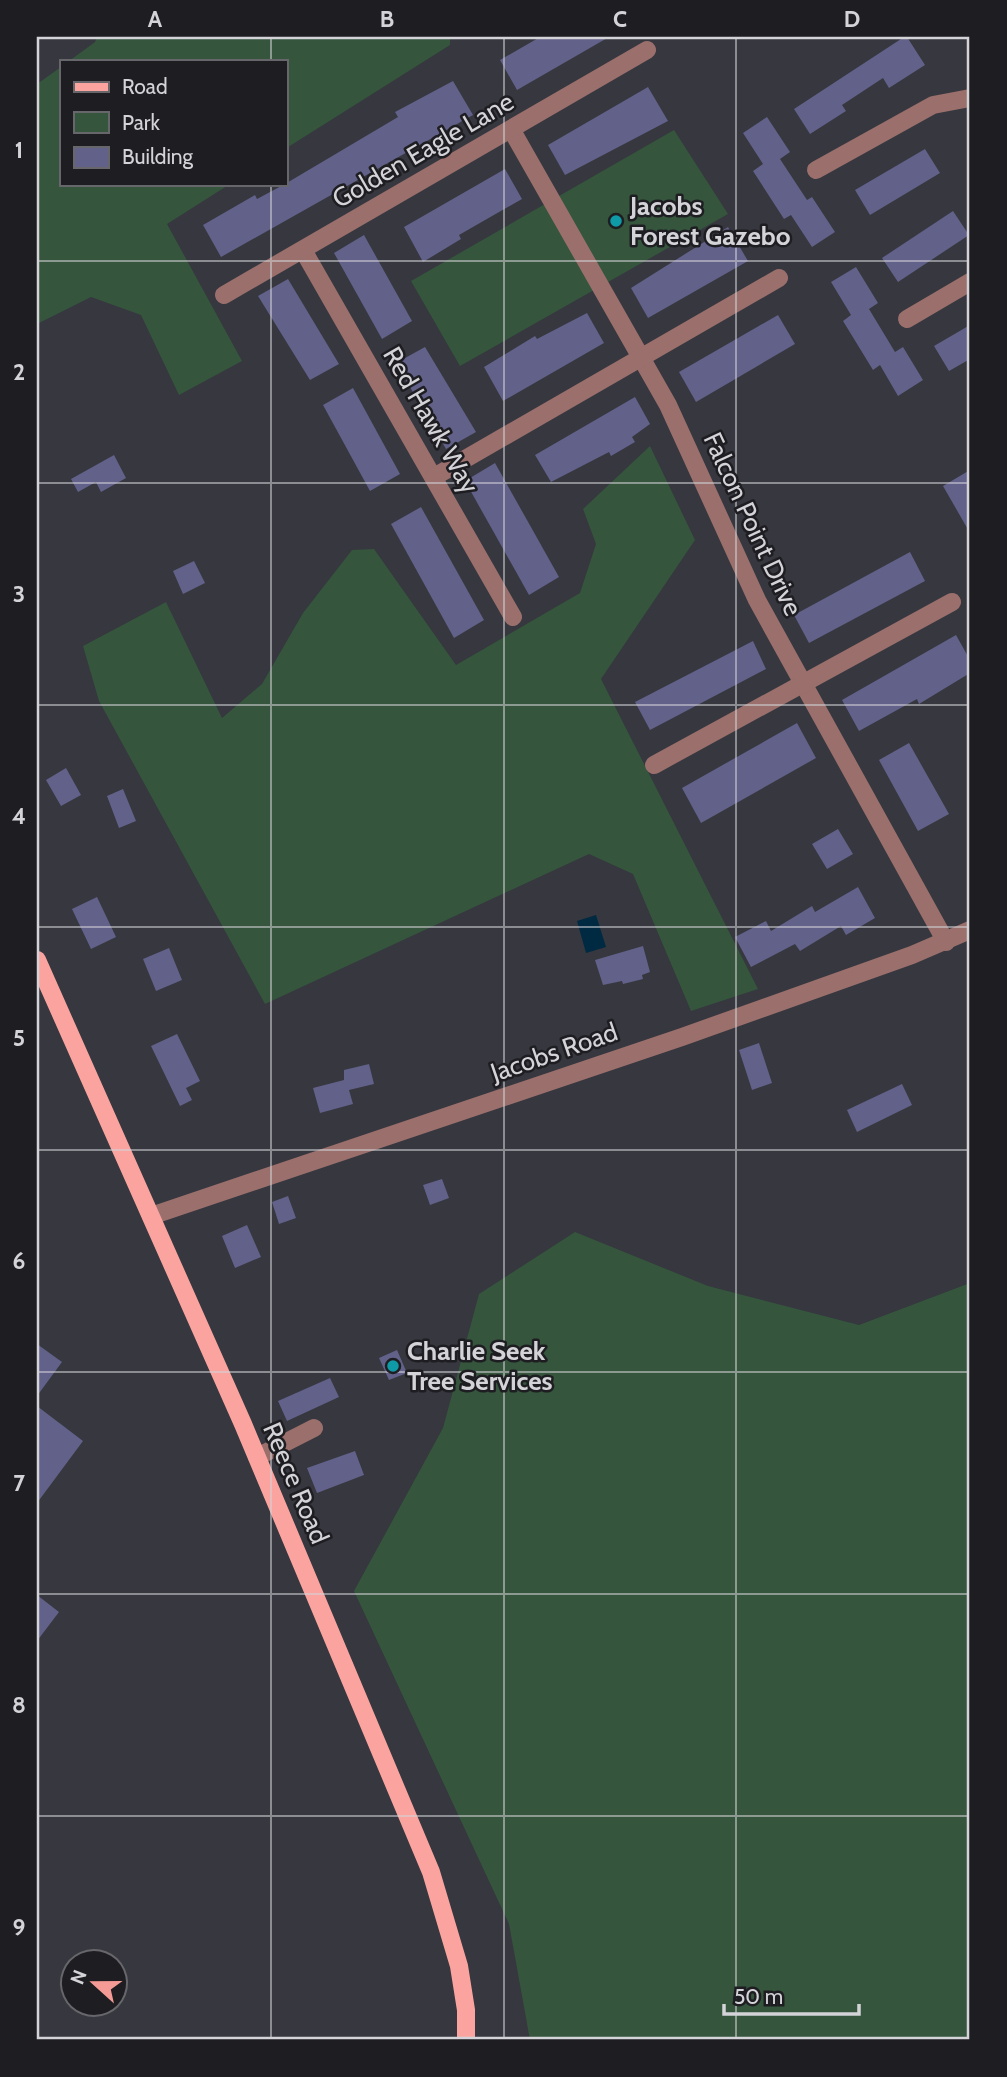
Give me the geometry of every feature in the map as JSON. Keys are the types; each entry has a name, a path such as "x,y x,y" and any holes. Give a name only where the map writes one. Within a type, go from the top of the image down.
{"main road":[{"name":"Reece Road","path":"37,960 257,1457 431,1872 459,1966 466,2010 466,2040"}],"street":[{"name":"Golden Eagle Lane","path":"225,295 647,50"},
{"path":"816,170 933,105 970,98"},
{"name":"Falcon Point Drive","path":"511,129 668,405 757,600 946,942"},
{"name":"Red Hawk Way","path":"303,250 513,617"},
{"path":"434,477 779,278"},
{"path":"907,319 970,282"},
{"path":"654,765 953,601"},
{"name":"Jacobs Road","path":"151,1216 682,1037 946,942 970,930"},
{"path":"257,1457 314,1429"}],"green space":[{"path":"97,37 450,37 450,45 287,148 287,60 70,60 95,42"},
{"path":"60,68 60,186 227,186 167,224 242,361 179,395 141,315 91,297 37,324 37,84"},
{"path":"674,130 728,214 460,366 411,281"},
{"path":"650,446 695,540 601,679 758,989 691,1011 633,874 589,854 265,1004 99,701 83,646 166,602 222,718 262,684 303,613 352,550 374,549 456,665 580,593 596,544 583,509"},
{"path":"575,1232 708,1286 859,1325 970,1283 970,2040 530,2040 509,1924 354,1591 443,1428 479,1294"}],"water":[{"path":"596,915 606,947 586,953 577,921"}],"building":[{"path":"540,37 609,37 517,90 500,60"},
{"path":"907,37 925,65 889,88 883,78 842,105 846,111 810,134 794,109"},
{"path":"453,81 473,115 221,257 203,225 255,195 257,199 281,186 287,186 287,183 398,117 395,112"},
{"path":"648,87 668,121 565,175 548,145"},
{"path":"767,117 790,152 780,159 807,200 812,197 835,232 812,247 791,215 784,219 753,171 763,164 743,133"},
{"path":"925,149 940,173 870,215 855,190"},
{"path":"505,169 522,199 459,235 461,239 423,262 404,227"},
{"path":"953,211 969,235 898,282 882,258"},
{"path":"728,227 748,261 648,318 631,288"},
{"path":"364,235 412,321 382,339 334,253"},
{"path":"856,267 878,303 869,309 895,352 903,347 923,380 898,396 880,365 873,370 843,321 851,315 831,282"},
{"path":"288,279 339,364 310,380 258,296"},
{"path":"587,313 604,343 503,401 484,367 535,336 537,339"},
{"path":"778,315 795,344 696,402 679,372"},
{"path":"970,325 970,359 949,371 934,346"},
{"path":"425,347 476,432 446,449 396,363"},
{"path":"353,388 400,474 370,491 323,405"},
{"path":"635,397 650,424 632,437 635,442 611,456 609,452 551,482 535,455"},
{"path":"114,455 126,478 101,492 96,482 78,492 71,479"},
{"path":"495,463 559,577 529,595 465,481"},
{"path":"970,470 970,533 943,486"},
{"path":"421,507 484,620 454,638 391,524"},
{"path":"910,552 925,581 809,643 794,615"},
{"path":"194,561 205,583 183,594 173,571"},
{"path":"956,635 970,660 970,673 919,704 917,699 859,731 842,700"},
{"path":"753,641 766,669 650,730 635,702"},
{"path":"797,723 816,758 701,823 682,788"},
{"path":"909,743 949,814 918,831 879,760"},
{"path":"66,768 81,795 61,806 46,780"},
{"path":"123,789 136,821 119,828 107,796"},
{"path":"838,829 853,854 827,869 812,844"},
{"path":"858,887 875,918 846,935 841,926 800,951 795,944 751,967 735,937 766,921 771,931 812,906 815,912"},
{"path":"97,897 116,937 91,949 72,909"},
{"path":"643,946 650,972 642,975 643,979 603,985 595,960"},
{"path":"169,948 182,980 156,991 143,959"},
{"path":"177,1034 200,1081 186,1088 192,1100 180,1106 151,1046"},
{"path":"759,1043 772,1083 752,1090 739,1050"},
{"path":"369,1064 374,1084 349,1090 353,1104 320,1113 313,1088 344,1080 344,1070"},
{"path":"902,1084 912,1105 857,1132 847,1110"},
{"path":"442,1179 449,1198 430,1205 423,1185"},
{"path":"288,1196 296,1218 279,1224 272,1202"},
{"path":"247,1225 261,1257 235,1268 222,1236"},
{"path":"37,1344 62,1362 37,1396"},
{"name":"Charlie Seek Tree Services","path":"397,1350 407,1373 389,1380 379,1358"},
{"path":"330,1378 339,1397 287,1421 278,1401"},
{"path":"37,1406 83,1441 37,1503"},
{"path":"355,1451 364,1475 317,1493 307,1468"},
{"path":"37,1595 59,1612 37,1641"}],"place":[{"name":"Jacobs Forest Gazebo","path":"616,221"},
{"name":"Charlie Seek Tree Services","path":"393,1366"}]}
